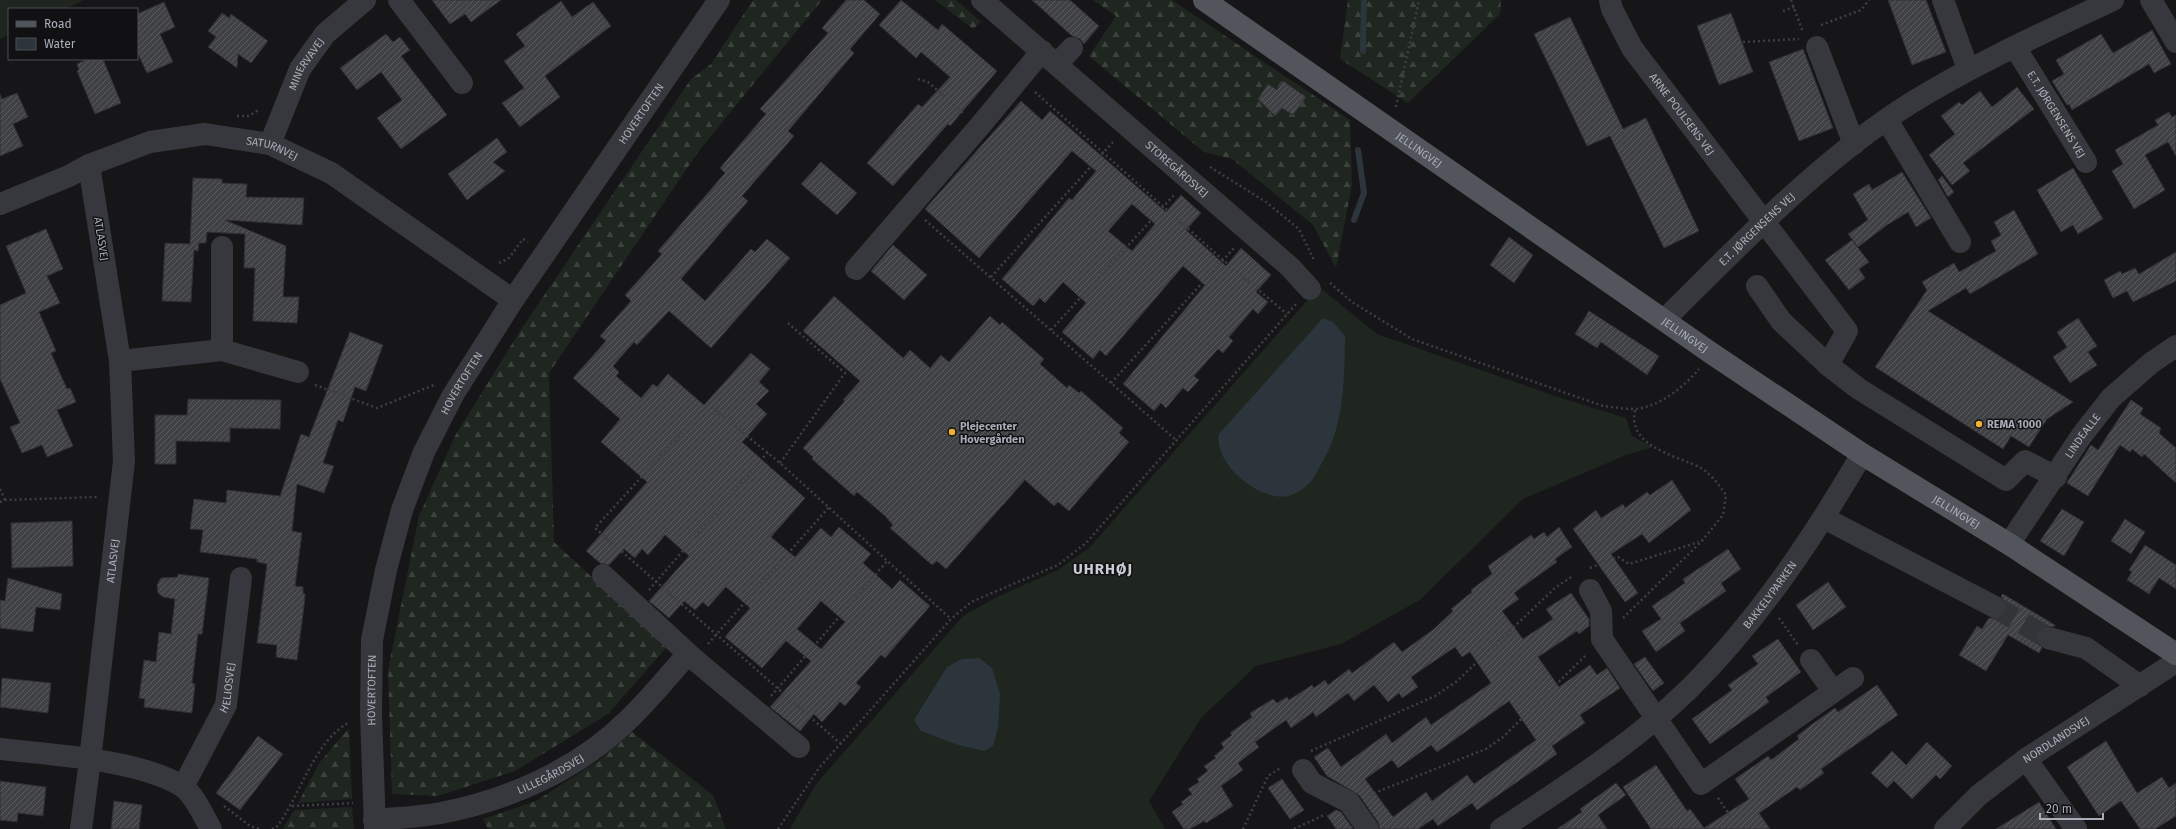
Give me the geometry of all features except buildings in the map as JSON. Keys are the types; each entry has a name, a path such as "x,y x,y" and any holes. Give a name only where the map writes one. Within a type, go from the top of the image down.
{"main road":[{"name":"JELLINGVEJ","path":"1204,0 1711,353 1862,454 2010,544 2176,654"}],"street":[{"name":"MINERVAVEJ","path":"270,144 300,69 325,34 365,0"},
{"path":"399,0 462,83"},
{"name":"HOVERTOFTEN","path":"374,817 371,714 372,640 386,570 402,510 421,459 452,395 513,300 719,0"},
{"name":"STOREGÅRDSVEJ","path":"982,0 1290,267 1310,289"},
{"name":"ARNE POULSENS VEJ","path":"1610,0 1612,9 1632,48 1847,331 1828,365"},
{"path":"1943,0 1968,69"},
{"path":"2151,0 2176,42"},
{"name":"E.T. JØRGENSENS VEJ","path":"1664,320 1764,222 1854,144 1887,120 1968,69 2101,3"},
{"path":"1813,35 1854,144"},
{"name":"E.T. JØRGENSENS VEJ","path":"2015,47 2086,162"},
{"path":"856,269 979,127 1019,78 1050,58 1072,48"},
{"path":"1887,120 1960,242"},
{"name":"SATURNVEJ","path":"0,204 69,176 89,165 150,142 205,134 270,144 331,173 513,300"},
{"name":"ATLASVEJ","path":"81,829 124,461 120,361 89,165"},
{"path":"222,247 222,350"},
{"path":"1757,286 1781,321 1828,365 1859,389 2006,480 2025,461 2056,476"},
{"name":"LINDEALLE","path":"2010,544 2082,435 2111,398 2151,364 2176,346"},
{"path":"120,361 222,350 298,372"},
{"name":"BAKKELYPARKEN","path":"1501,829 1602,761 1655,718 1694,683 1766,600 1824,518 1862,454"},
{"path":"1824,518 1995,607"},
{"path":"603,575 691,657 799,747"},
{"name":"HELIOSVEJ","path":"183,787 226,705 241,578"},
{"path":"1590,590 1600,611 1602,639 1701,784 1853,678"},
{"path":"2048,638 2086,648 2140,686"},
{"name":"LILLEGÅRDSVEJ","path":"374,817 441,813 496,799 540,782 588,753 628,720 691,657"},
{"path":"1811,660 1833,691"},
{"name":"NORDLANDSVEJ","path":"1945,829 1979,796 2026,759 2176,662"},
{"path":"0,749 90,760 144,770 183,787 200,809 211,829"},
{"path":"2026,759 2076,829"},
{"path":"1298,763 1312,783 1349,802 1368,829"}],"path":[{"path":"1392,131 1419,0"},
{"path":"1792,0 1803,32 1813,35"},
{"path":"1743,42 1813,35 1861,10 1869,0"},
{"path":"1783,11 1794,7"},
{"path":"1019,78 1223,260 1287,314"},
{"path":"918,79 928,82 979,127"},
{"path":"991,277 1128,126"},
{"path":"1203,163 1266,202 1299,229 1315,262"},
{"path":"1051,330 1188,180"},
{"path":"910,207 1176,440"},
{"path":"1111,383 1249,232"},
{"path":"778,829 820,768 950,618 971,602 1058,565 1086,543 1322,276 1352,302 1412,338 1603,406 1635,409 1664,400 1689,382 1711,353"},
{"path":"780,463 845,373 788,323"},
{"path":"298,372 318,387 377,408 437,384 452,395"},
{"path":"841,744 596,528 708,404 768,452 950,618"},
{"path":"1294,829 1349,802 1486,749 1503,737 1701,542 1723,515 1726,496 1715,479 1701,469 1654,447 1642,437 1634,424 1635,409"},
{"path":"636,605 768,452"},
{"path":"0,489 5,500"},
{"path":"0,502 5,500 101,496"},
{"path":"691,657 718,634 829,507"},
{"path":"1587,569 1618,557 1629,564 1701,542"},
{"path":"758,712 888,560"},
{"path":"1243,829 1268,776 1298,763 1328,741 1435,696 1456,682 1556,587 1574,575"},
{"path":"1766,600 1804,653 1811,660"},
{"path":"272,829 276,828 291,806 314,760 341,727 371,714"},
{"path":"1706,781 1739,829"},
{"path":"291,806 374,817"}],"green space":[{"path":"0,0 84,0 67,8 8,8 8,35 0,39"},
{"path":"753,0 822,0 698,152 549,373 554,542 667,647 608,714 515,771 438,796 392,794 388,670 419,516 456,434 522,328 691,79 711,64"},
{"path":"935,0 956,0 981,22 973,29"},
{"path":"1093,0 1172,0 1350,120 1352,185 1336,268 1313,225 1232,159 1204,152 1089,56 1116,16"},
{"path":"1348,0 1501,0 1500,14 1408,103 1340,59"},
{"path":"1319,287 1377,334 1558,397 1626,418 1632,436 1653,447 1626,455 1523,499 1420,600 1341,644 1256,666 1202,717 1149,801 1165,829 790,829 816,784 963,616 999,596 1058,570 1089,548"},
{"path":"349,728 352,799 298,803 320,762"},
{"path":"632,732 713,795 726,829 488,829 483,819 536,801 601,759"},
{"path":"352,807 354,829 283,829 294,810"}],"water":[{"path":"1323,318 1333,322 1345,336 1343,388 1334,437 1328,452 1309,484 1296,493 1288,496 1276,496 1264,493 1252,487 1240,478 1231,468 1223,457 1219,445 1219,434"},
{"path":"979,658 992,668 1000,694 998,728 993,746 984,751 958,745 921,731 914,720 947,667 962,659"}],"waterway":[{"path":"1363,51 1364,0"},
{"path":"1354,220 1364,193 1358,150"}],"tunnel":[{"path":"1995,607 2048,638"}],"place":[{"name":"REMA 1000","path":"1979,424"},
{"name":"Plejecenter Hovergården","path":"952,432"}],"district":[{"name":"UHRHØJ","path":"1103,569"}]}
